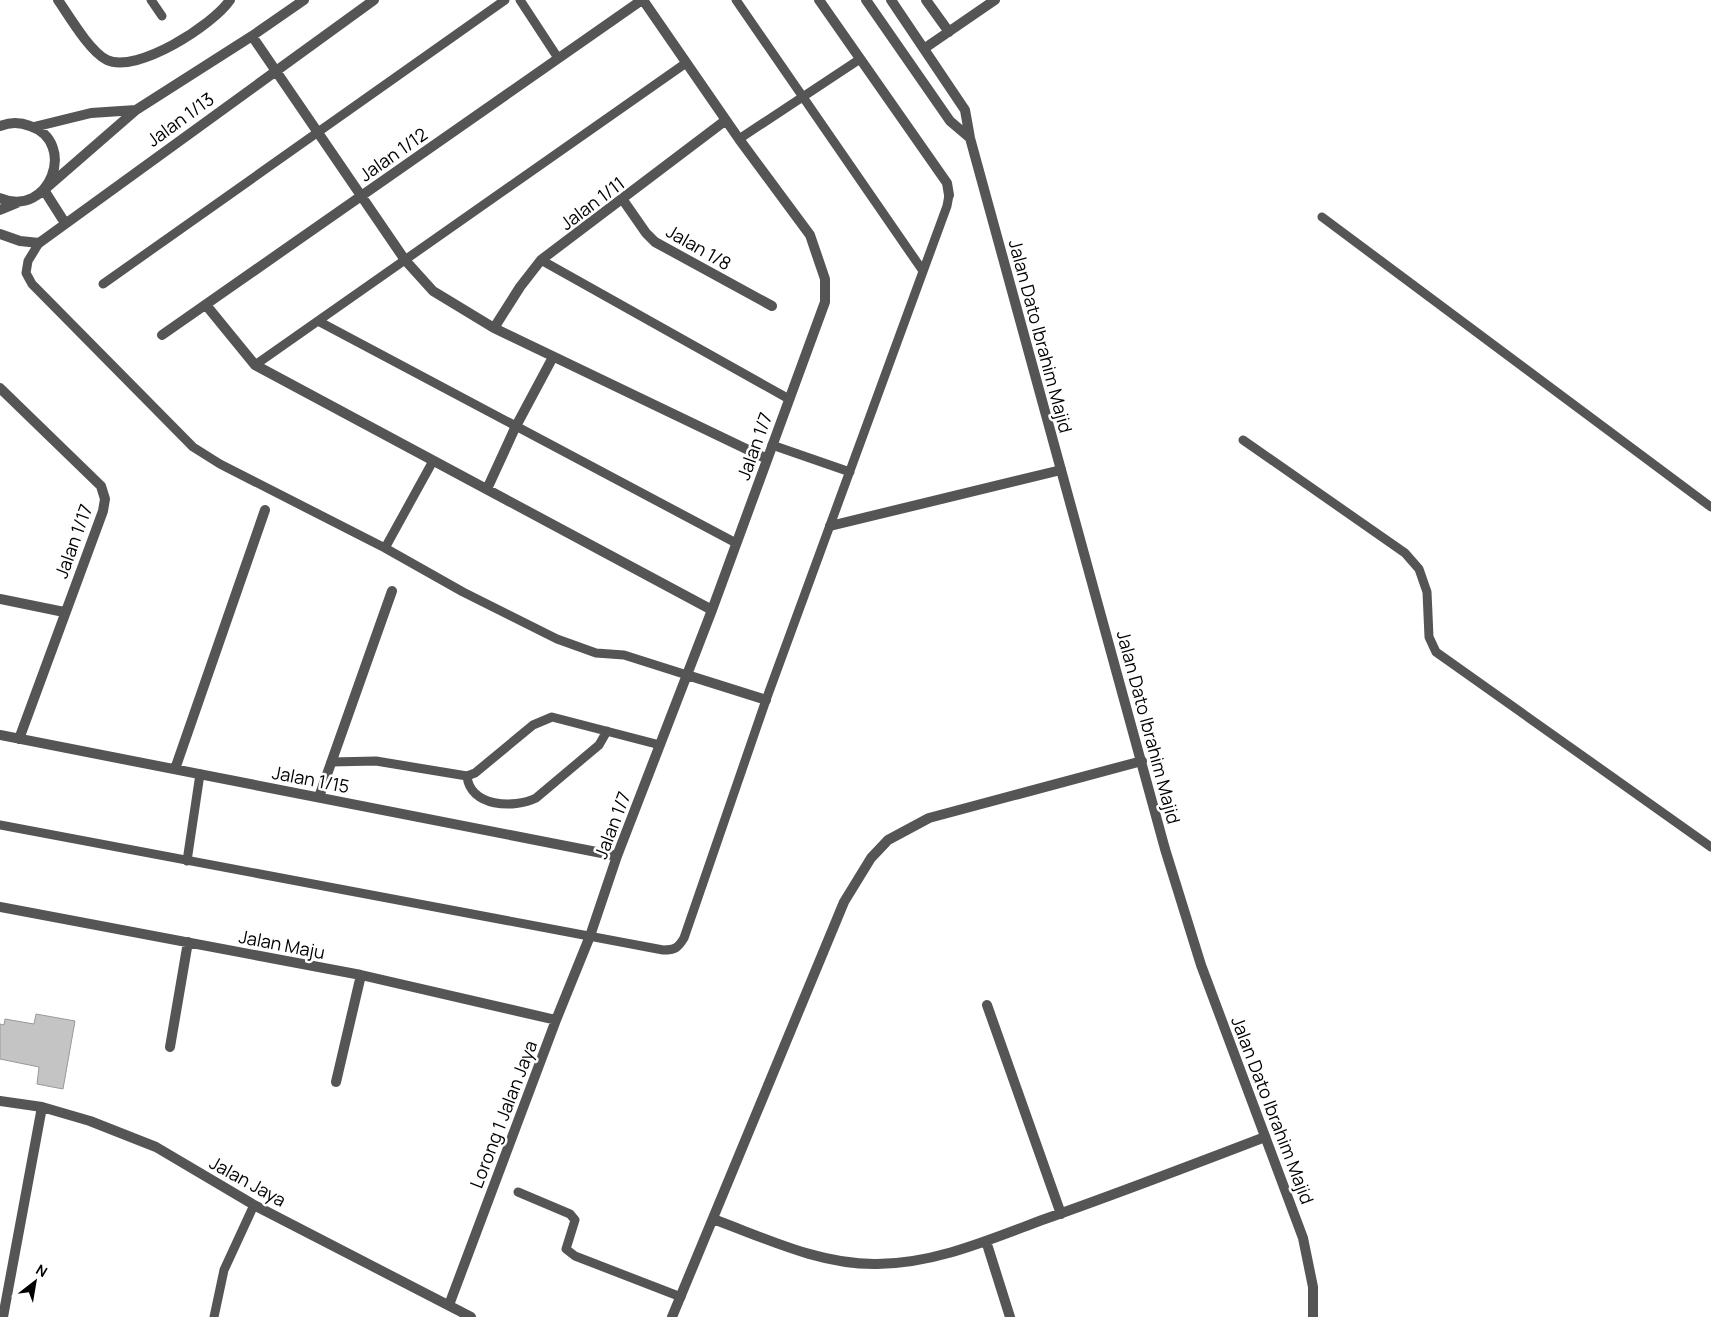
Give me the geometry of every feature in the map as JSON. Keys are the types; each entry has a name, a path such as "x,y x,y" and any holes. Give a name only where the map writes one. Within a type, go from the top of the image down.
{"street":[{"path":"58,0 97,52 106,60 120,64 145,58 168,48 223,9 230,0"},
{"path":"0,210 34,198 136,110 252,36 304,0"},
{"name":"Jalan 1/13","path":"39,244 275,70 374,0"},
{"name":"Jalan 1/12","path":"162,336 642,0"},
{"name":"Jalan 1/7","path":"590,936 617,856 712,610 825,302 825,279 810,235 739,139 642,0"},
{"path":"819,0 947,183 949,195"},
{"path":"866,0 950,121 970,138"},
{"name":"Jalan Dato Ibrahim Majid","path":"891,0 965,110 970,138 1165,849 1201,964 1303,1238 1313,1287 1313,1317"},
{"path":"926,0 949,32"},
{"path":"925,48 995,0"},
{"path":"252,36 360,197 405,260 433,290 494,328 767,459"},
{"path":"0,126 13,123 34,127 91,113 136,110"},
{"name":"Jalan 1/11","path":"494,328 520,286 542,260 726,120"},
{"path":"34,127 51,145 55,156 55,168 51,180 44,190"},
{"path":"44,190 65,223"},
{"path":"0,198 20,202"},
{"name":"Jalan 1/8","path":"623,200 646,233 655,242 772,306"},
{"path":"0,234 20,241 39,244"},
{"path":"206,305 255,365 712,610"},
{"path":"487,489 515,428 553,357"},
{"name":"Jalan 1/17","path":"0,388 89,473 101,486 105,499 103,511 64,612 19,738"},
{"path":"830,526 1061,470"},
{"path":"175,769 265,510"},
{"path":"319,798 392,591"},
{"path":"0,599 64,612"},
{"path":"687,675 766,700"},
{"name":"Jalan 1/15","path":"0,735 617,856"},
{"path":"672,1317 844,902 871,858 888,840 929,818 1142,761"},
{"name":"Jalan Maju","path":"0,907 361,975 556,1020"},
{"name":"Lorong 1 Jalan Jaya","path":"449,1305 556,1020 590,936"},
{"path":"170,1047 188,942"},
{"path":"336,1082 361,975"},
{"path":"987,1005 1061,1214"},
{"name":"Jalan Jaya","path":"0,1101 42,1108 90,1121 156,1147 254,1205 471,1317"},
{"path":"3,1317 42,1108"},
{"path":"713,1219 822,1258 876,1264 932,1257 986,1241 1266,1137"},
{"path":"986,1241 1010,1317"}],"lane":[{"path":"151,0 162,16"},
{"path":"103,284 505,0"},
{"path":"520,0 558,58"},
{"path":"736,0 924,271"},
{"path":"739,139 860,59"},
{"path":"255,365 686,63"},
{"path":"0,825 663,950 673,950 679,947 684,938 766,700 924,271 947,206 949,195"},
{"path":"1322,217 1711,507"},
{"path":"39,244 28,261 26,273 32,284 193,447 220,464 385,548 463,592 575,647 596,653 624,655 687,675"},
{"path":"542,260 789,399"},
{"path":"318,321 515,428 736,543"},
{"path":"1243,440 1405,553 1419,569 1427,592 1429,637 1436,652 1711,846"},
{"path":"772,445 850,472"},
{"path":"385,548 433,461"},
{"path":"331,762 376,761 467,776 475,773 542,720 552,717 660,745"},
{"path":"467,776 471,788 488,802 527,802 536,798 599,745 607,731"},
{"path":"187,861 200,774"},
{"path":"518,1192 570,1214 575,1220 566,1249 575,1256 681,1297"},
{"path":"214,1317 224,1270 254,1205"}],"building":[{"path":"36,1014 75,1021 63,1089 37,1084 39,1067 0,1059 0,1024 4,1025 5,1019 34,1024"}]}
